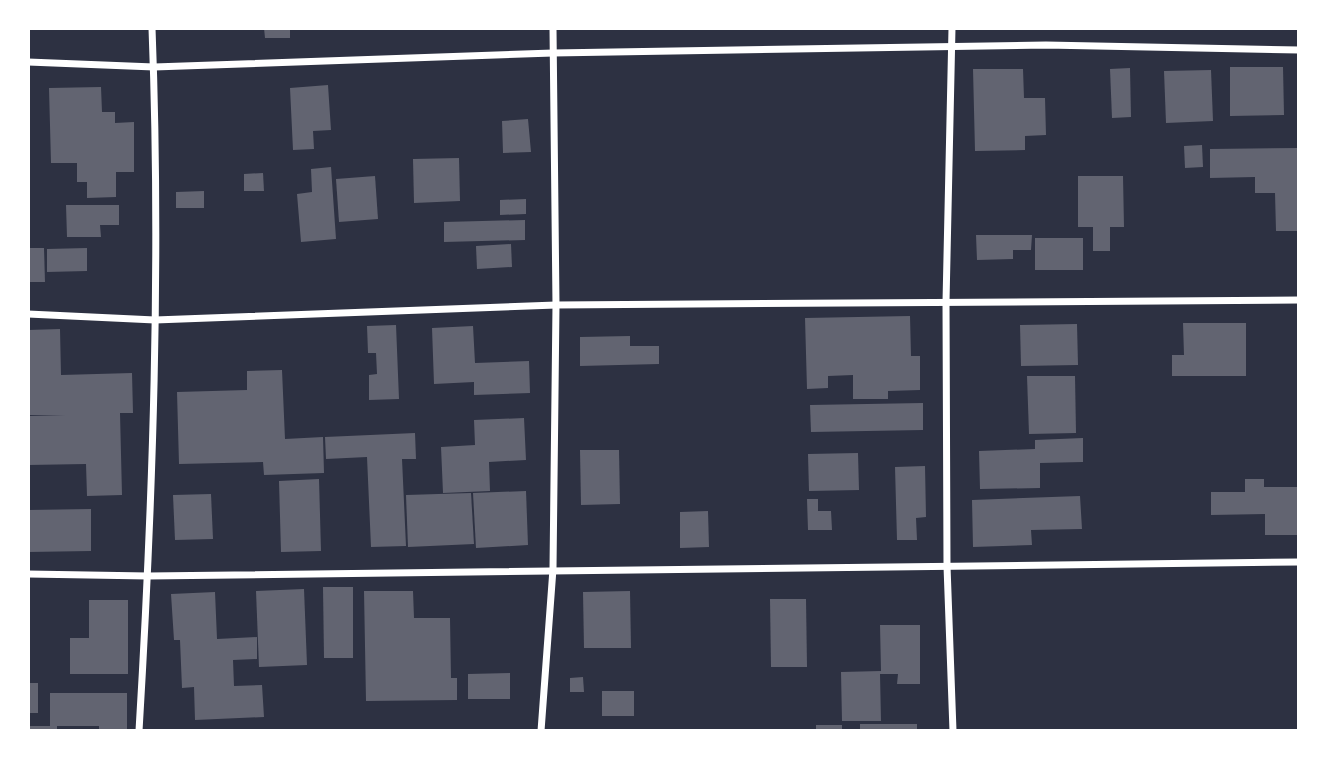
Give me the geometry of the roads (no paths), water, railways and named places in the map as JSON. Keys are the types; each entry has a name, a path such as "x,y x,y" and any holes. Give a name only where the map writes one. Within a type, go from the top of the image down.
{"street":[{"path":"139,731 148,576 155,320 152,28"},
{"path":"541,731 553,569 556,305 553,28"},
{"path":"952,28 946,302 947,566 953,731"},
{"path":"28,62 154,67 553,53 952,49 1046,45 1299,50"},
{"path":"28,314 155,320 556,305 1299,300"},
{"path":"28,574 148,576 1299,562"}]}
